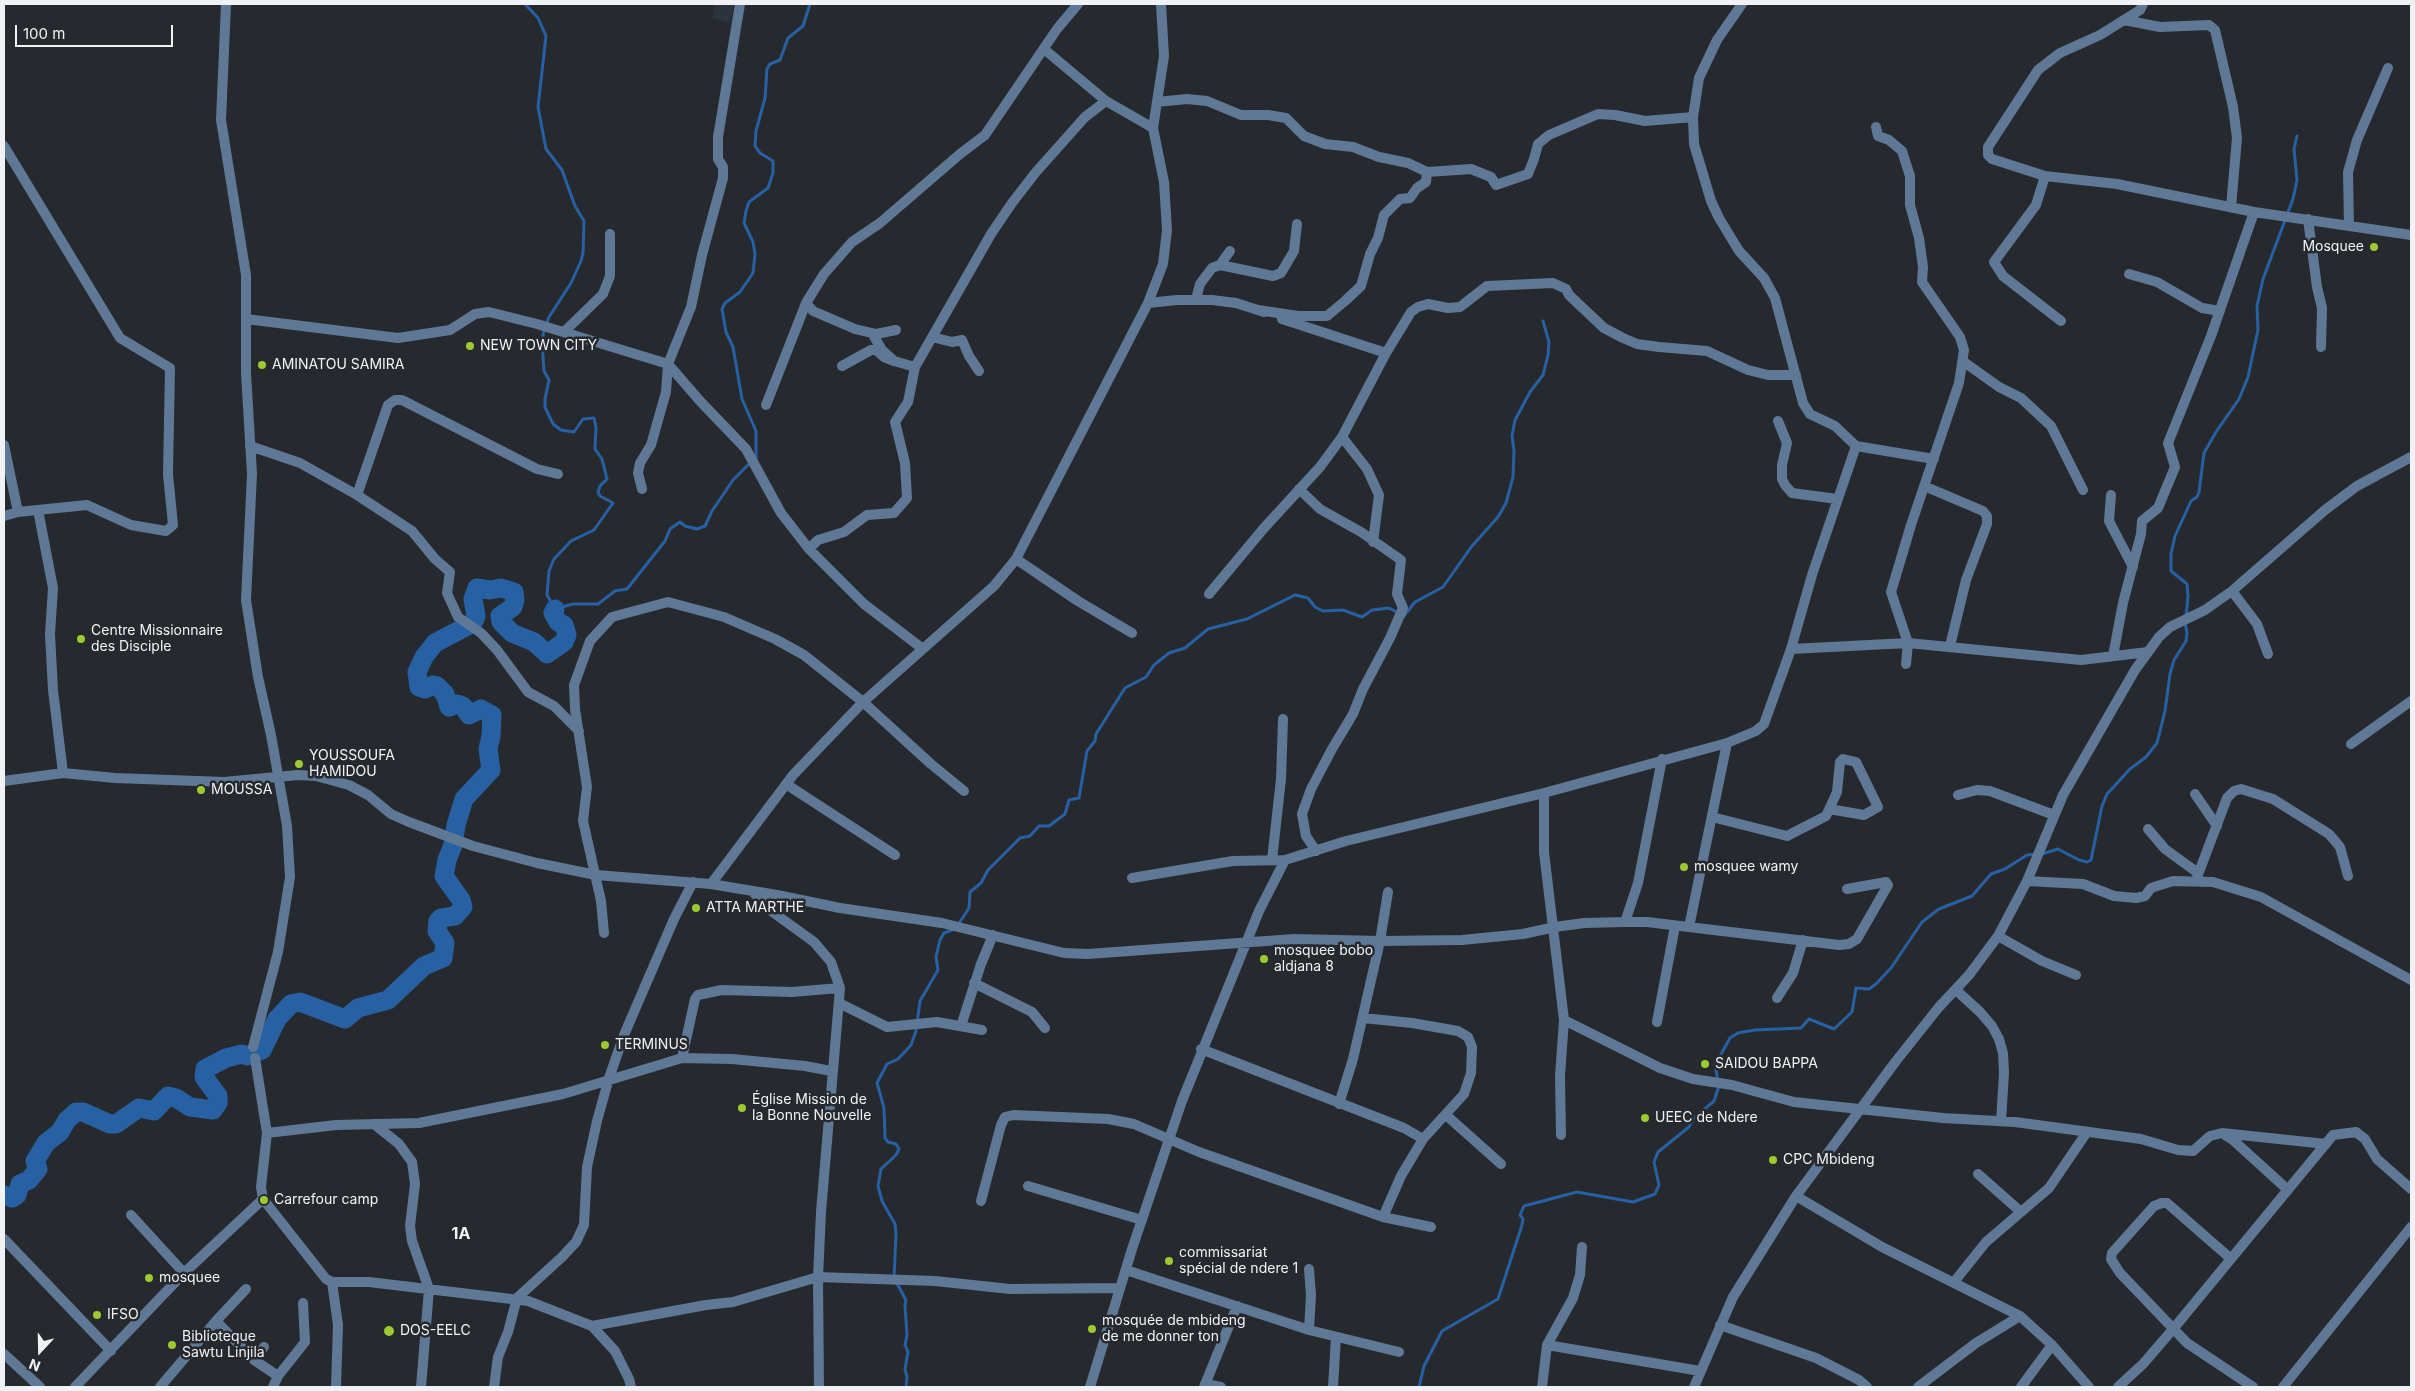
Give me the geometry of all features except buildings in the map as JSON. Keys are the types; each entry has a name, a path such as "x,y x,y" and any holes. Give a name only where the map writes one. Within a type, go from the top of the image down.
{"street":[{"path":"226,4 221,120 246,275 246,373 252,474 246,600 258,677 286,826 290,877 278,952 254,1053 267,1133 261,1187 263,1199 326,1279 332,1282 369,1282 516,1298 592,1326 615,1351 629,1379 630,1387"},
{"path":"642,490 638,473 640,463 651,446 666,392 668,364 691,308 702,255 723,178 723,167 718,159 718,137 740,4"},
{"path":"766,406 806,303 824,274 852,242 880,223 960,154 985,136 1044,49 1078,4"},
{"path":"711,884 786,784 820,744 862,702 994,586 1016,560 1148,303 1163,264 1167,230 1164,182 1153,128 1164,56 1161,4"},
{"path":"1742,4 1717,40 1698,78 1693,116 1694,144 1711,201 1739,251 1764,278 1775,298 1804,403 1810,414 1835,426 1856,446 1934,459"},
{"path":"2143,4 2140,10 2100,35 2060,53 2038,70 1988,148 1988,155 1992,159 2045,176 2117,184 2254,212 2411,235"},
{"path":"2124,20 2160,27 2209,25 2215,30 2233,107 2237,138 2231,207"},
{"path":"1044,49 1106,101 1153,128"},
{"path":"2349,226 2348,172 2360,132 2388,68"},
{"path":"1157,102 1187,99 1207,101 1242,115 1268,115 1286,118 1304,136 1325,144 1353,147 1379,157 1408,163 1427,172 1471,169 1491,177 1496,184 1528,174 1538,144 1549,135 1598,114 1615,114 1645,121 1693,116"},
{"path":"809,549 818,540 844,532 867,515 894,513 907,498 905,463 896,422 908,402 915,367 963,280 1012,203 1085,117 1106,101"},
{"path":"1876,127 1878,136 1889,140 1902,151 1910,176 1910,205 1919,238 1923,267 1922,282 1960,337 1964,350 1960,383 1924,486 1891,592 1908,643 1906,664"},
{"path":"4,146 120,338 170,368 168,474 173,525 166,531 132,525 87,505 18,512 4,516"},
{"path":"1258,310 1298,316 1327,316 1346,301 1361,286 1384,215 1400,199 1410,198 1426,182 1427,172"},
{"path":"2045,176 2036,205 1994,262 2003,276 2061,321"},
{"path":"2113,656 2142,534 2142,521 2158,508 2175,467 2168,443 2220,311 2254,212"},
{"path":"2303,219 2322,308 2321,347"},
{"path":"1196,299 1200,284 1212,268 1220,265 1272,276 1281,273 1294,251 1297,224"},
{"path":"561,331 603,294 610,276 610,234"},
{"path":"1220,265 1230,251"},
{"path":"2129,274 2157,282 2202,308 2220,311"},
{"path":"1209,594 1342,437 1386,352 1410,312 1418,306 1428,304 1448,308 1460,306 1487,286 1553,283 1566,289 1604,328 1637,344 1708,351 1748,370 1768,375 1796,375"},
{"path":"1148,303 1196,299 1236,303 1386,352"},
{"path":"806,303 813,310 845,326 883,334 896,330"},
{"path":"246,319 398,338 450,330 475,314 489,312 537,324 668,364 700,402 746,449 781,513 809,549 864,604 923,649"},
{"path":"872,333 882,350 894,360"},
{"path":"932,337 952,342 962,340 969,356 980,371"},
{"path":"842,366 871,350 876,350 884,357 915,367"},
{"path":"1964,362 1999,387 2021,398 2051,426 2083,490"},
{"path":"357,495 388,405 394,400 402,400 537,469 558,474"},
{"path":"1778,421 1786,443 1782,466 1782,479 1785,486 1792,493 1837,499"},
{"path":"1342,437 1367,470 1379,495 1373,542"},
{"path":"4,445 18,512"},
{"path":"250,446 300,463 357,495 412,531 435,559 450,572 447,592 458,617 481,633 497,650 528,692 554,706 579,732"},
{"path":"1132,878 1233,860 1285,860 1316,852 1346,841 1544,793 1727,742 1756,731 1764,724 1791,649 1837,499 1856,446"},
{"path":"1694,1387 1733,1297 1796,1196 1858,1110 1923,1027 1969,975 1998,936 2026,881 2054,815 2083,761 2148,652 2170,627 2190,618 2232,591 2288,541 2357,486 2411,457"},
{"path":"1924,486 1983,510 1987,516 1987,524 1966,580 1950,646"},
{"path":"1299,489 1320,510 1361,532 1401,560 1397,594 1402,608 1390,638 1363,689 1353,714 1311,789 1302,814 1306,836 1316,852"},
{"path":"2111,495 2109,521 2133,567"},
{"path":"38,510 53,588 50,634 53,690 63,773"},
{"path":"1016,560 1078,602 1132,632"},
{"path":"2232,591 2257,624 2268,654"},
{"path":"604,932 601,901 583,821 587,787 574,709 574,685 590,640 612,616 668,602 724,617 775,639 804,655 862,702 964,791"},
{"path":"1791,649 1908,643 2081,660 2148,652"},
{"path":"2351,744 2411,701"},
{"path":"1272,860 1281,779 1283,719"},
{"path":"1689,927 1727,742"},
{"path":"1625,922 1639,875 1662,759"},
{"path":"1712,817 1787,836 1826,816 1836,792 1840,762 1843,759 1856,762 1878,807 1864,815 1829,809"},
{"path":"4,781 63,773 188,782 224,782 298,775 336,780 368,795 391,814 473,846 537,863 596,875 711,884 942,923 1072,953 1142,950 1294,938 1380,941 1462,940 1523,934 1555,927 1625,922 1849,944 1857,939 1888,885 1886,882 1847,889"},
{"path":"786,784 896,855"},
{"path":"2197,876 2227,798 2234,791 2241,789 2273,799 2329,834 2340,847 2348,876"},
{"path":"1958,795 1976,790 1990,792 2054,815"},
{"path":"1544,793 1544,852 1555,927 1558,976 1564,1020 1560,1076 1562,1136"},
{"path":"2195,794 2217,826"},
{"path":"2148,829 2165,849 2197,876 2261,897 2410,975"},
{"path":"1090,1387 1142,1220 1201,1049 1267,894 1285,860"},
{"path":"2026,881 2078,883 2114,896 2136,898 2145,896 2151,888 2159,885 2197,876"},
{"path":"494,1387 498,1357 508,1332 516,1298 576,1242 584,1225 587,1167 596,1121 609,1078 624,1035 693,882"},
{"path":"753,892 767,908 814,942 831,962 840,988 831,1070 818,1278 819,1387"},
{"path":"1339,1104 1380,941 1388,892"},
{"path":"1657,1022 1675,926"},
{"path":"961,1026 974,983 993,935"},
{"path":"1998,936 2042,961 2076,975"},
{"path":"1777,998 1793,973 1803,940"},
{"path":"974,983 1032,1012 1045,1028"},
{"path":"682,1058 693,1007 698,995 722,990 792,992 840,988"},
{"path":"1956,990 1980,1012 1992,1026 1999,1039 2003,1053 2004,1073 2001,1121"},
{"path":"839,1003 887,1027 938,1022 982,1030"},
{"path":"1362,1018 1412,1023 1458,1031 1468,1037 1472,1047 1471,1074 1464,1094 1423,1139 1401,1176 1382,1217"},
{"path":"1564,1020 1660,1068 1693,1079 1732,1085 1794,1102 1943,1118 2001,1121 2141,1139 2178,1150 2193,1151 2210,1136 2222,1133 2326,1144"},
{"path":"1201,1049 1404,1128 1423,1139"},
{"path":"267,1133 336,1125 418,1123 563,1094 609,1078 682,1058 732,1059 831,1070"},
{"path":"982,1201 1001,1125 1005,1117 1013,1115 1108,1119 1134,1124 1169,1140 1382,1217 1432,1227"},
{"path":"1446,1115 1501,1164"},
{"path":"374,1124 399,1144 412,1162 415,1184 410,1226 412,1241 430,1289 421,1387"},
{"path":"1954,1282 1986,1242 2049,1188 2087,1132"},
{"path":"2118,1387 2143,1364 2174,1328 2333,1135 2356,1132 2365,1139 2377,1159 2411,1189"},
{"path":"2222,1133 2234,1140 2288,1190"},
{"path":"1978,1174 2020,1212"},
{"path":"1028,1186 1142,1220"},
{"path":"1796,1196 1882,1247 2020,1316 2052,1345 2089,1387"},
{"path":"75,1387 184,1273 263,1199"},
{"path":"2230,1258 2167,1203 2162,1203 2154,1206 2112,1253 2111,1259 2120,1273 2187,1343 2253,1387"},
{"path":"131,1215 184,1273"},
{"path":"2283,1387 2411,1227"},
{"path":"4,1239 111,1351"},
{"path":"1542,1387 1547,1345 1573,1298 1580,1275 1582,1247"},
{"path":"1309,1269 1311,1295 1309,1330"},
{"path":"1126,1270 1309,1330 1354,1339 1400,1352"},
{"path":"592,1326 732,1302 818,1278 935,1281 1010,1289 1120,1288"},
{"path":"332,1282 338,1325 336,1387"},
{"path":"160,1387 216,1320 246,1289"},
{"path":"273,1387 278,1376 304,1342 303,1303"},
{"path":"1221,1387 1205,1386 1236,1306"},
{"path":"1918,1387 1976,1343 2020,1316"},
{"path":"216,1320 254,1360 278,1376"},
{"path":"1720,1326 1816,1358 1859,1380 1867,1387"},
{"path":"1333,1387 1336,1336"},
{"path":"1547,1345 1700,1372"},
{"path":"2021,1387 2052,1345"},
{"path":"254,1360 264,1347"},
{"path":"4,1354 40,1387"}],"shaded area":[{"path":"715,4 734,4 730,23 712,18"}],"waterway":[{"path":"525,4 538,18 546,36 538,107 546,149 562,170 575,206 584,221 581,261 571,283 549,317 544,330 542,342 544,371 549,380 545,407 553,424 561,430 574,432 583,419 594,418 596,427 595,449 602,459 607,479 600,486 598,492 600,496 613,503 594,530 571,541 554,559 549,571 547,595 555,609 573,604 598,604 615,591 627,589 665,541 670,529 680,522 685,526 697,529 705,526 712,511 733,480 751,462"},
{"path":"756,459 756,431 742,399 733,347 726,332 722,309 725,303 740,292 753,273 755,254 753,242 744,223 746,211 749,202 768,188 773,173 773,161 760,153 755,146 756,131 765,98 767,69 770,64 780,60 788,38 803,26 810,4"},
{"path":"2186,616 2187,584 2171,571 2171,554 2175,536 2191,501 2197,497 2199,492 2204,453 2239,399 2248,377 2258,330 2257,306 2263,279 2293,199 2297,180 2294,149 2297,136"},
{"path":"958,925 969,908 970,892 981,883 988,870 1020,838 1030,836 1039,826 1049,826 1065,814 1069,800 1079,798 1087,751 1095,741 1096,734 1125,688 1146,677 1154,665 1169,653 1185,648 1208,629 1247,619 1295,595 1308,598 1315,607 1323,611 1343,610 1362,617 1372,610 1389,608 1404,616 1415,602 1443,587 1472,546 1498,517 1506,503 1513,477 1514,451 1512,436 1515,420 1530,392 1543,375 1548,355 1549,342 1543,321"},
{"path":"4,1195 12,1198 17,1195 20,1184 29,1180 38,1169 35,1161 46,1143 60,1132 67,1120 76,1112 83,1112 110,1124 116,1124 139,1108 154,1111 168,1096 176,1098 190,1107 213,1110 218,1103 218,1096 204,1077 205,1069 226,1058 242,1054 247,1056 262,1050 277,1019 291,1004 300,1002 345,1019 358,1008 388,1000 424,966 443,958 445,943 437,931 438,921 441,918 455,916 463,907 461,900 444,876 447,860 453,845 456,825 464,799 491,770 488,749 492,715 481,709 469,715 463,706 457,704 449,707 445,694 437,686 433,685 425,689 419,687 417,672 424,657 435,643 473,623 476,616 473,599 477,588 490,590 501,588 514,592 515,600 513,607 500,616 501,622 512,633 534,642 547,654 564,642 567,635 564,625 558,622 553,613 555,609"},
{"path":"2042,854 2058,849 2079,860 2087,862 2091,860 2102,806 2107,794 2130,769 2146,757 2157,743 2165,711 2170,674 2174,660 2186,641 2185,622"},
{"path":"1419,1387 1424,1366 1442,1331 1498,1299 1522,1225 1523,1219 1520,1215 1524,1206 1577,1192 1633,1202 1655,1194 1659,1185 1654,1162 1658,1152 1689,1127 1693,1119 1714,1101 1719,1086 1715,1065 1730,1038 1738,1033 1755,1030 1801,1028 1809,1019 1834,1029 1852,1012 1856,988 1869,989 1876,984 1891,968 1922,922 1939,909 1972,896 1991,874 2005,869 2027,855 2036,854"},
{"path":"906,1387 907,1377 905,1369 908,1352 905,1345 907,1335 906,1300 894,1278 895,1224 882,1201 878,1186 881,1169 896,1155 899,1149 896,1144 888,1142 885,1138 884,1108 877,1083 887,1064 898,1059 911,1045 916,1031 920,1001 938,970 936,957 940,940 944,933 954,929"}],"place":[{"name":"Mosquee","path":"2374,247"},
{"name":"NEW TOWN CITY","path":"470,346"},
{"name":"AMINATOU SAMIRA","path":"262,365"},
{"name":"Centre Missionnaire des Disciple","path":"81,639"},
{"name":"YOUSSOUFA HAMIDOU","path":"299,764"},
{"name":"MOUSSA","path":"201,790"},
{"name":"mosquee wamy","path":"1684,867"},
{"name":"ATTA MARTHE","path":"696,908"},
{"name":"mosquee bobo aldjana 8","path":"1264,959"},
{"name":"TERMINUS","path":"605,1045"},
{"name":"SAIDOU BAPPA","path":"1705,1064"},
{"name":"Église Mission de la Bonne Nouvelle","path":"742,1108"},
{"name":"UEEC de Ndere","path":"1645,1118"},
{"name":"CPC Mbideng","path":"1773,1160"},
{"name":"Carrefour camp","path":"264,1200"},
{"name":"commissariat spécial de ndere 1","path":"1169,1261"},
{"name":"mosquee","path":"149,1278"},
{"name":"IFSO","path":"97,1315"},
{"name":"mosquée de mbideng de me donner ton","path":"1092,1329"},
{"name":"DOS-EELC","path":"389,1331"},
{"name":"Biblioteque Sawtu Linjila","path":"172,1345"}],"district":[{"name":"1A","path":"461,1234"}]}
